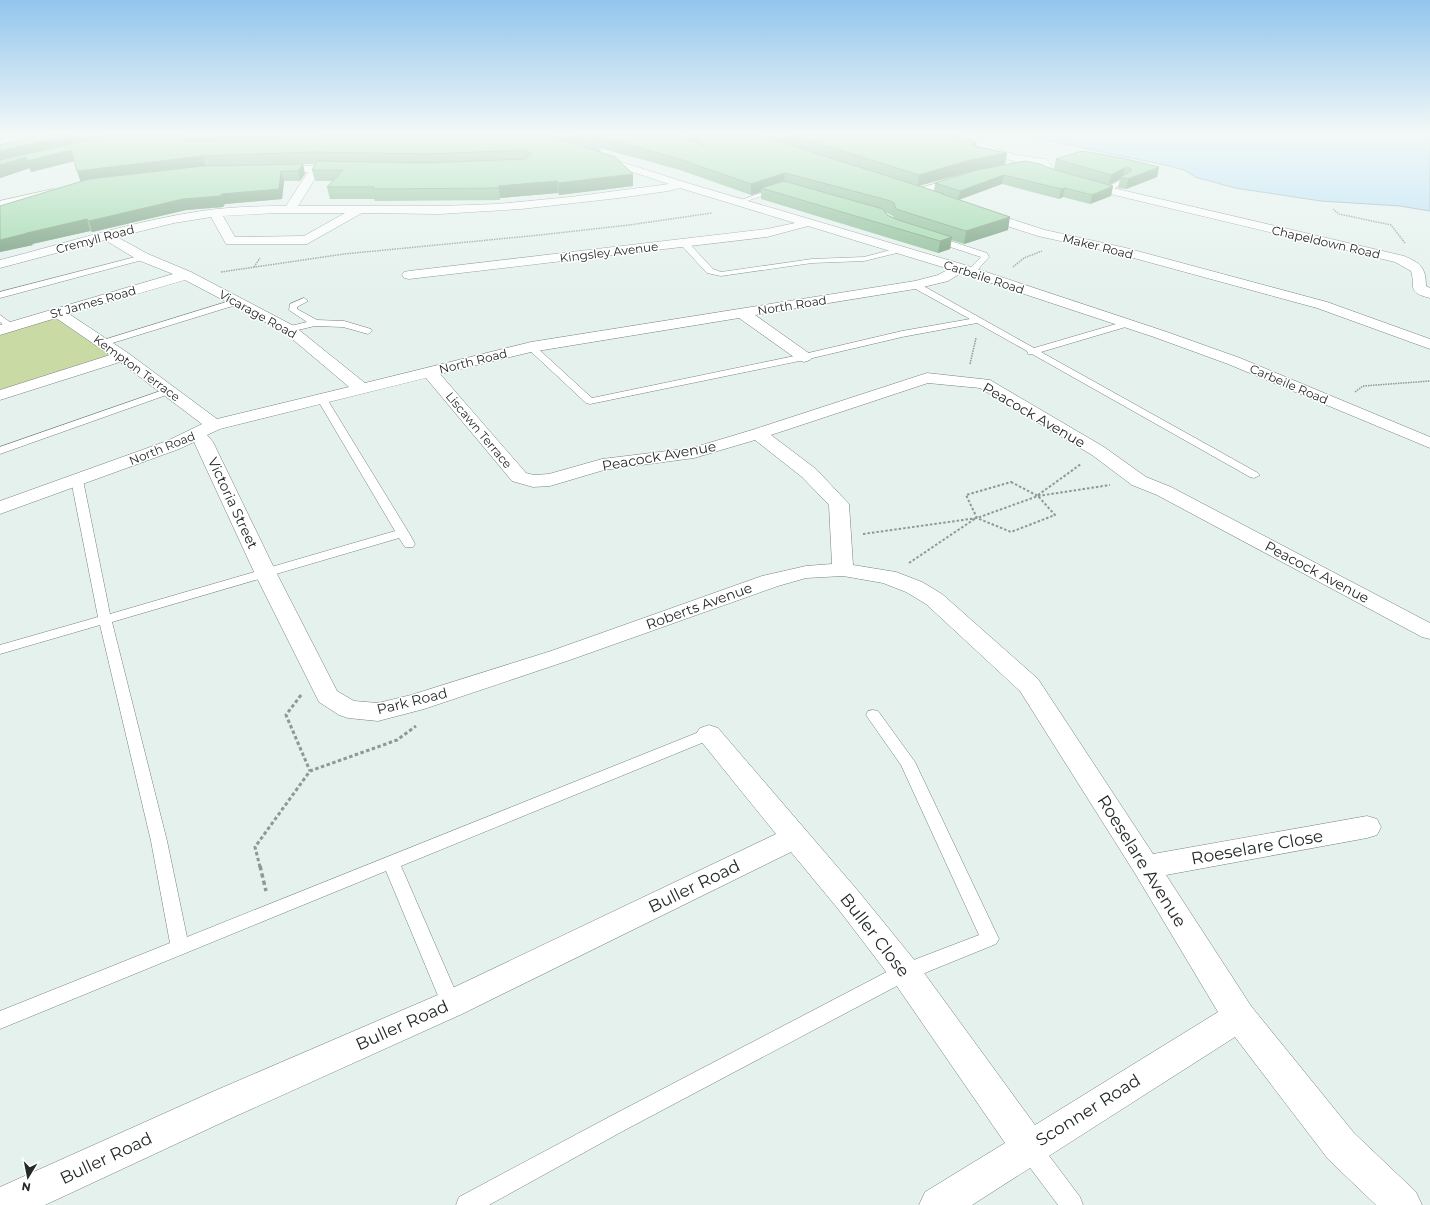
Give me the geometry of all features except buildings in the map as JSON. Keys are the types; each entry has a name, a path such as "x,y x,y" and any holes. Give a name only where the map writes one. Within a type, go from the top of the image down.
{"street":[{"path":"0,205 57,191"},
{"path":"290,209 301,191"},
{"name":"Cremyll Road","path":"0,264 181,217 215,213 290,209 472,209 565,202 644,191"},
{"name":"Carbeile Road","path":"704,191 966,270 1234,361 1430,443"},
{"path":"915,191 940,200"},
{"name":"Chapeldown Road","path":"1111,191 1399,259 1410,264 1417,270 1420,276 1418,283 1419,288 1430,294"},
{"name":"Cremyll Road","path":"215,213 231,241 308,240 359,210"},
{"name":"Maker Road","path":"970,210 1042,233 1121,251 1322,305 1430,344"},
{"name":"Kingsley Avenue","path":"409,275 767,233 794,227 808,222"},
{"name":"Vicarage Road","path":"107,236 143,257 190,277 289,329 362,389"},
{"name":"North Road","path":"0,508 173,445 214,425 322,398 531,347 915,285 966,270"},
{"name":"St James Road","path":"4,325 58,313 190,277"},
{"name":"Kempton Terrace","path":"58,313 122,356 214,425"},
{"path":"742,313 804,357"},
{"path":"0,395 122,356"},
{"name":"Liscawn Terrace","path":"430,372 519,477 533,481"},
{"name":"Peacock Avenue","path":"533,481 550,480 602,465 694,453 758,434 927,378 984,384 1098,452 1139,481 1164,491 1430,632"},
{"name":"Victoria Street","path":"196,434 204,442 266,574"},
{"path":"758,434 809,473 839,504 843,570"},
{"name":"Roeselare Avenue","path":"843,570 888,577 914,587 934,599 1029,685 1146,867 1239,1017 1341,1146 1403,1205"},
{"name":"Roberts Avenue","path":"559,656 770,581 806,572 843,570"},
{"name":"Park Road","path":"266,574 328,696 348,709 378,712 432,698 559,656"},
{"name":"Buller Close","path":"709,734 796,837 905,972 1029,1147"},
{"name":"Roeselare Close","path":"1146,867 1367,827"},
{"name":"Buller Road","path":"3,1205 224,1104 451,1004 796,837"},
{"name":"Sconner Road","path":"938,1205 1239,1017"}],"lane":[{"path":"739,202 774,191"},
{"path":"930,237 984,255 985,257 966,270"},
{"path":"684,243 710,271 721,274 812,261 864,259 898,250"},
{"path":"0,295 143,257"},
{"path":"915,285 977,322 1254,475"},
{"path":"304,301 293,306 293,310 315,323"},
{"path":"103,343 236,302"},
{"path":"531,347 590,401 804,357 902,334 977,322"},
{"path":"289,329 315,323 344,324 368,331"},
{"path":"1031,352 1126,324"},
{"path":"0,450 169,391"},
{"path":"0,650 266,574 406,538 322,398"},
{"path":"77,480 105,620 159,841 180,948"},
{"path":"467,1205 616,1124 905,972 924,966 990,939 907,762 873,714"},
{"path":"0,1020 709,734"},
{"path":"391,862 451,1004"},
{"path":"1029,1147 1072,1205"}],"path":[{"path":"190,277 344,254 629,225 754,206"},
{"path":"1333,209 1339,214 1391,225 1403,239 1407,247"},
{"path":"995,280 1024,258 1069,239"},
{"path":"969,366 977,322"},
{"path":"1336,404 1363,386 1430,382"},
{"path":"1038,496 1098,452"},
{"path":"841,537 977,518 1038,496 1139,481"},
{"path":"1011,482 1038,496 1055,515 1011,532 977,518 966,495 1011,482"},
{"path":"888,577 977,518"},
{"path":"310,771 286,715 306,687 315,669"},
{"path":"271,911 255,848 310,771 396,740 420,723 432,698"}],"green space":[{"path":"57,315 118,356 0,394 0,332"}],"water":[{"path":"1256,191 1430,191 1430,211 1400,206 1321,201"}]}
